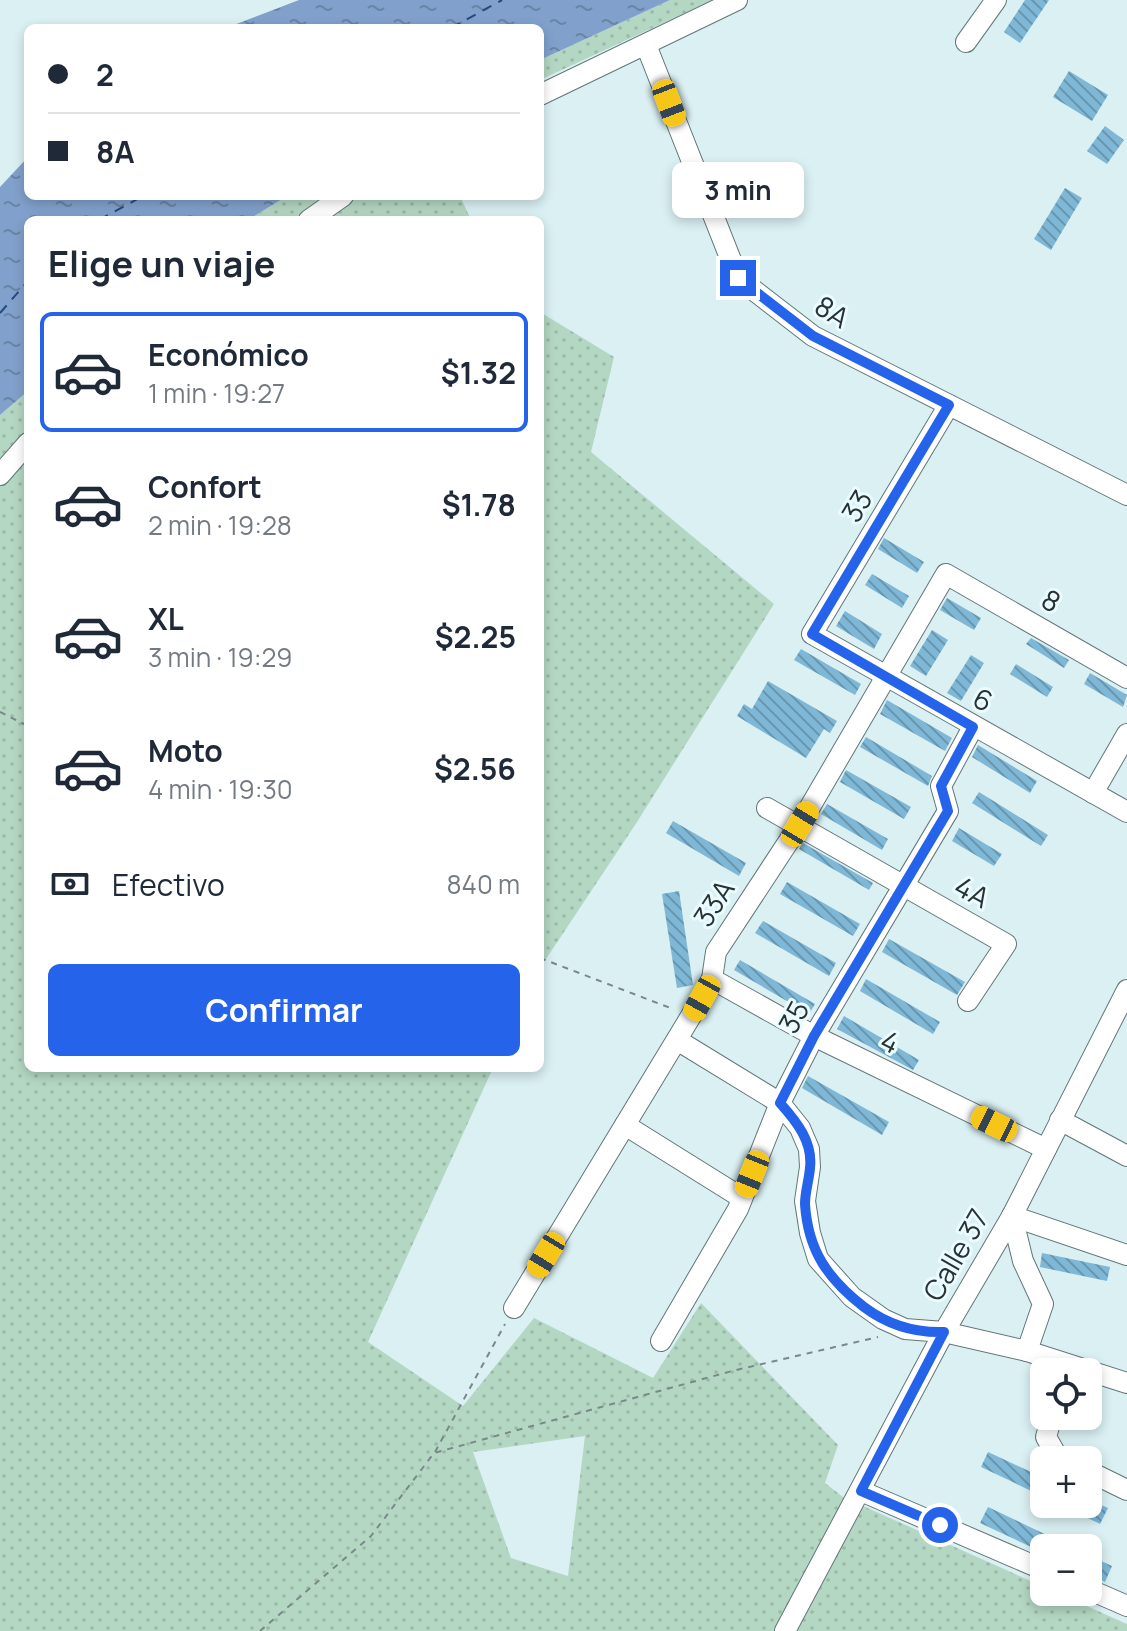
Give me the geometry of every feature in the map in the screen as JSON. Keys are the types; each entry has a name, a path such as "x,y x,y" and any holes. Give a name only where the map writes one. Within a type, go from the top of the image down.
{"street":[{"path":"544,93 737,0"},
{"path":"966,42 996,0"},
{"name":"8A","path":"646,45 738,278 813,336 1127,495"},
{"path":"315,216 337,200"},
{"name":"33","path":"812,634 949,405"},
{"path":"0,475 24,448"},
{"name":"8","path":"946,574 1127,678"},
{"name":"33A","path":"514,1308 712,979 716,952 800,824 946,574"},
{"name":"6","path":"812,634 1127,812"},
{"name":"35","path":"661,1341 742,1198 780,1103 814,1036 948,811 941,786 973,727"},
{"path":"1093,793 1127,734"},
{"name":"4A","path":"767,808 800,824 1006,944 968,1001"},
{"name":"4","path":"712,979 814,1036 1046,1149"},
{"name":"Calle 37","path":"785,1631 944,1332 1012,1216 1127,990"},
{"path":"677,1040 780,1103 800,1128 809,1149 805,1201 810,1233 818,1259 852,1297 873,1314 900,1327 944,1332 1027,1351 1042,1358"},
{"path":"1060,1120 1127,1156"},
{"path":"625,1125 742,1198"},
{"path":"1012,1216 1127,1255"},
{"path":"1012,1216 1023,1261 1043,1304 1027,1351"},
{"path":"1102,1377 1127,1383"},
{"path":"1102,1478 1127,1490"},
{"path":"861,1491 1030,1564"},
{"path":"1102,1595 1127,1606"}],"path":[{"path":"0,712 24,724"},
{"path":"544,960 691,1016"},
{"path":"260,1631 371,1536 434,1453 514,1308"},
{"path":"434,1453 732,1371 890,1335 900,1327"}],"green space":[{"path":"670,0 713,0 544,78 544,58"},
{"path":"280,200 462,200 469,216 254,216"},
{"path":"544,314 614,357 591,452 774,604 637,822 544,962"},
{"path":"24,394 24,1072 491,1072 368,1342 463,1406 534,1318 653,1378 701,1303 838,1445 825,1483 843,1497 1030,1581 1030,1606 1086,1606 1127,1624 1127,1631 0,1631 0,415","holes":["585,1436 568,1576 511,1558 473,1452"]}],"water":[{"path":"299,0 670,0 544,58 544,24 236,24"},
{"path":"24,161 24,200 280,200 254,216 24,216 24,394 0,415 0,187"}],"building":[{"path":"1025,0 1049,0 1020,43 1004,32"},
{"path":"1069,71 1108,95 1092,121 1053,97"},
{"path":"1105,126 1124,140 1107,164 1087,151"},
{"path":"1065,188 1082,198 1051,250 1034,239"},
{"path":"884,538 924,562 917,573 878,549"},
{"path":"872,574 909,596 902,608 865,585"},
{"path":"947,598 981,618 974,630 940,610"},
{"path":"845,611 882,634 874,649 836,626"},
{"path":"932,630 948,640 926,676 910,666"},
{"path":"1031,638 1069,660 1064,668 1026,644"},
{"path":"801,649 861,684 855,695 794,660"},
{"path":"971,655 984,663 961,701 947,693"},
{"path":"1016,664 1053,687 1047,697 1010,674"},
{"path":"1090,673 1127,695 1123,707 1084,684"},
{"path":"768,681 837,721 830,733 824,729 806,758 737,716 744,704 752,709"},
{"path":"887,700 952,738 945,751 880,714"},
{"path":"866,737 932,776 928,786 860,747"},
{"path":"978,745 1037,781 1030,793 972,757"},
{"path":"846,770 911,807 904,819 840,782"},
{"path":"979,792 1048,835 1041,846 972,803"},
{"path":"827,804 888,839 882,850 821,814"},
{"path":"673,821 746,863 739,876 666,833"},
{"path":"959,828 1002,854 994,866 952,841"},
{"path":"803,843 873,883 869,890 799,849"},
{"path":"787,882 860,924 853,936 780,894"},
{"path":"679,891 693,985 677,988 662,894"},
{"path":"763,921 836,963 829,976 755,933"},
{"path":"889,939 965,982 957,995 882,952"},
{"path":"740,960 815,1004 809,1014 734,970"},
{"path":"866,979 940,1022 933,1034 860,991"},
{"path":"844,1016 919,1060 913,1070 837,1029"},
{"path":"808,1076 889,1122 882,1135 802,1088"},
{"path":"1042,1253 1110,1267 1107,1281 1040,1267"},
{"path":"988,1452 1030,1472 1030,1490 981,1467"},
{"path":"1102,1505 1108,1508 1100,1524 1088,1518 1102,1518"},
{"path":"988,1507 1045,1534 1030,1534 1030,1546 980,1523"},
{"path":"1102,1561 1112,1566 1105,1582 1102,1581"}],"ferry route":[{"path":"458,24 502,0"},
{"path":"106,216 136,200"},
{"path":"0,313 24,286"}],"route":[{"path":"738,278 813,336 949,405 812,634 973,727 941,786 948,811 814,1036 780,1103 800,1128 809,1149 805,1201 818,1259 841,1287 873,1314 900,1327 931,1333 944,1332 861,1491 940,1525"}]}
